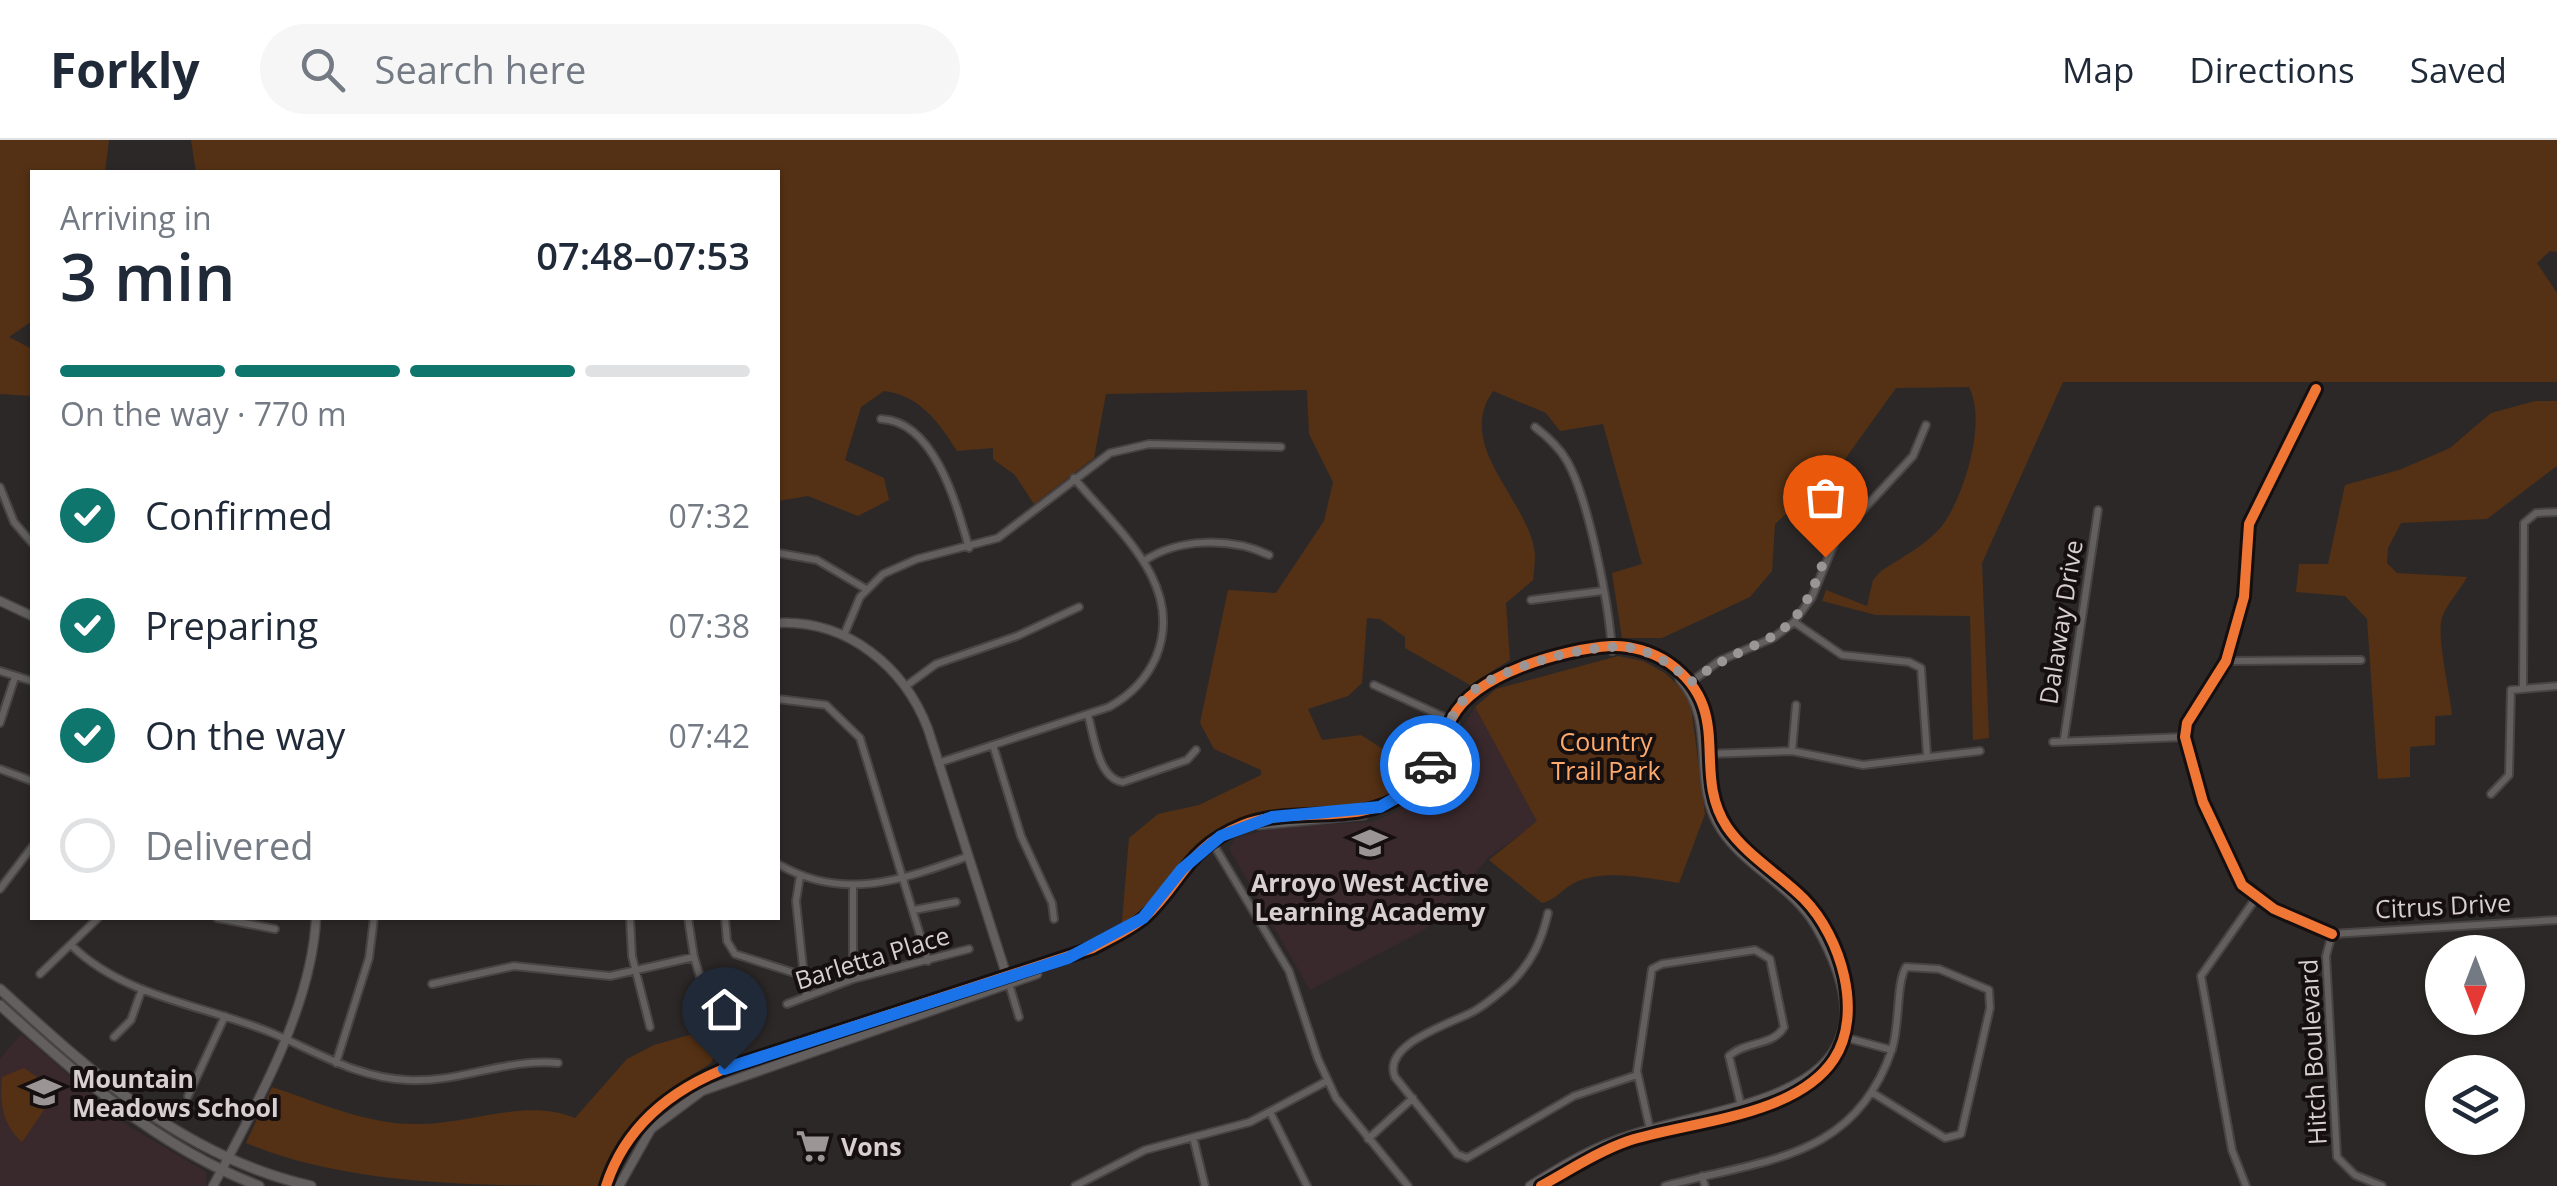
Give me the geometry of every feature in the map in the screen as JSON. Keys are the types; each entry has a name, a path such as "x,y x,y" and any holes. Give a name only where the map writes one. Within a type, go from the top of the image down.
{"main road":[{"path":"0,989 121,1096 175,1132 230,1158 312,1186"},
{"path":"0,1005 114,1104 222,1170 259,1186"}],"street":[{"path":"2185,737 2187,723 2226,661 2244,597 2249,524 2316,388"},
{"path":"881,419 904,426 935,458 952,491 969,548"},
{"path":"1689,684 1719,661 1773,638 1794,622 1812,597 1836,539 1913,456 1926,424"},
{"path":"1535,427 1556,444 1570,466 1602,591 1612,648"},
{"path":"844,635 850,614 866,589 902,564 969,548 1010,531 1104,456 1130,447 1281,447"},
{"path":"938,763 1088,715 1132,692 1147,675 1164,628 1160,590 1144,562 1074,478"},
{"path":"0,487 14,522 30,540"},
{"name":"Dalaway Drive","path":"2064,740 2098,510"},
{"path":"2524,686 2524,523 2536,513 2557,512"},
{"path":"1144,562 1164,548 1185,543 1251,548 1268,555"},
{"path":"780,553 817,560 866,589"},
{"path":"1531,600 1602,591"},
{"path":"0,601 30,615"},
{"path":"906,686 936,664 1017,636 1079,607"},
{"path":"1794,622 1842,655 1909,662 1921,668 1927,755"},
{"path":"780,623 803,624 844,635 878,658 906,686 921,711 1019,1017"},
{"path":"619,1186 630,1159 652,1129 702,1092 1096,950 1139,926 1213,843 1272,817 1362,811 1392,801 1424,775 1466,698 1498,675 1612,648 1664,660 1689,684 1706,708 1714,797 1727,827 1804,900 1826,931 1845,982 1843,1036 1824,1073 1808,1087 1596,1147 1530,1186"},
{"path":"2226,661 2362,660"},
{"path":"0,671 30,681"},
{"path":"0,722 15,677"},
{"path":"1374,685 1453,721"},
{"path":"2491,794 2508,776 2509,693 2524,686 2557,686"},
{"path":"780,699 818,702 856,732 928,961"},
{"path":"1792,751 1796,705"},
{"path":"1088,715 1106,773 1114,781 1123,782 1187,760 1196,750"},
{"name":"Dalaway Drive","path":"2053,742 2185,737"},
{"name":"Hitch Boulevard","path":"2185,737 2224,854 2242,885 2256,898 2332,934 2326,956 2337,1156 2348,1170 2382,1186"},
{"path":"994,745 1026,850 1052,903 1054,920"},
{"path":"1709,754 1792,751 1863,764 1980,750"},
{"path":"0,769 30,780"},
{"path":"1213,843 1289,971 1327,1081 1408,1186"},
{"path":"0,889 30,850"},
{"path":"780,865 800,876 854,887 904,877 969,856"},
{"path":"800,876 796,901 806,996"},
{"path":"852,979 854,887"},
{"path":"2246,1186 2232,1150 2201,980 2205,964 2256,898"},
{"path":"914,910 956,902"},
{"path":"1548,913 1536,950 1512,982 1478,1009 1437,1027 1396,1056 1392,1073 1458,1154 1468,1158 1574,1096 1637,1075"},
{"path":"40,974 96,920"},
{"path":"228,920 275,929"},
{"path":"213,1186 230,1158 305,987 316,920"},
{"path":"336,1063 369,958 374,920"},
{"path":"630,920 636,970 650,1027"},
{"path":"688,920 694,957 728,1068"},
{"path":"725,920 729,946 736,954 801,975"},
{"name":"Citrus Drive","path":"2332,934 2557,920"},
{"path":"72,946 105,974 377,1076 409,1080 449,1078 516,1063 558,1063"},
{"name":"Barletta Place","path":"787,1004 852,979 969,949"},
{"path":"1651,1132 1637,1075 1652,969 1662,964 1766,953 1772,964 1784,1026 1775,1038 1744,1046 1730,1056 1741,1109"},
{"path":"432,984 509,966 542,966 596,976 694,957"},
{"path":"1665,1186 1825,1140 1851,1122 1873,1093 1892,1050 1906,967 1920,964 1956,974 1982,985 1991,994 1961,1134 1945,1138 1873,1093"},
{"path":"606,1186 614,1162 642,1121 688,1085 728,1068 1008,982"},
{"path":"114,1037 131,1020 142,989"},
{"path":"188,1096 225,1016"},
{"path":"1843,1036 1892,1050"},
{"path":"1074,1186 1145,1150 1245,1124 1327,1081"},
{"path":"1368,1139 1413,1098"},
{"path":"1270,1112 1307,1186"},
{"path":"1541,1186 1598,1152 1651,1132"},
{"path":"1193,1137 1205,1186"},
{"path":"1095,1174 1101,1186"},
{"path":"1702,1176 1705,1186"}],"shaded area":[{"name":"Arroyo West Active Learning Academy","path":"1475,707 1538,821 1488,858 1426,929 1310,990 1229,848 1236,838 1277,827 1373,822 1422,800 1438,785 1448,752"},
{"name":"Mountain Meadows School","path":"21,1034 127,1125 206,1172 206,1186 0,1186 0,1059"}],"green space":[{"path":"0,140 109,140 105,170 30,170 30,322 9,337 30,348 30,396 0,394"},
{"path":"191,140 2557,140 2557,252 2550,251 2537,263 2557,293 2557,382 2063,382 1982,563 1989,738 1973,740 1970,616 1876,615 1822,601 1826,590 1867,606 1873,580 1881,571 1923,544 1944,523 1966,476 1975,437 1974,401 1969,387 1896,388 1840,466 1775,524 1772,571 1750,597 1662,638 1622,638 1612,573 1642,564 1603,424 1560,431 1546,413 1493,391 1483,411 1487,451 1528,529 1535,556 1533,580 1506,603 1510,660 1470,685 1405,648 1405,637 1380,619 1367,618 1362,683 1348,696 1308,709 1322,740 1361,735 1424,775 1380,807 1272,817 1212,842 1152,910 1121,933 1129,838 1158,814 1199,805 1261,775 1261,770 1214,749 1200,723 1228,590 1276,593 1324,521 1333,482 1309,434 1307,390 1106,394 1094,458 1034,504 1015,475 993,459 993,448 957,451 918,404 884,391 861,407 845,460 884,478 889,500 858,516 808,496 780,501 780,170 196,170"},
{"path":"2535,401 2557,401 2557,466 2487,519 2401,523 2388,548 2387,563 2397,573 2467,577 2447,608 2441,626 2452,715 2435,716 2435,745 2410,747 2410,777 2378,779 2367,619 2345,596 2296,592 2299,564 2328,564 2345,485 2399,470 2450,448 2491,413"},
{"name":"Country Trail Park","path":"1618,656 1643,661 1665,673 1685,692 1691,706 1705,814 1679,883 1600,876 1576,882 1542,903 1489,860 1537,821 1475,707 1496,689"},
{"path":"707,1030 714,1057 711,1063 658,1100 628,1129 605,1165 598,1186 464,1184 372,1176 285,1157 246,1143 272,1087 346,1112 403,1124 538,1110 575,1118 627,1059 654,1045"},
{"path":"24,1068 57,1091 22,1142 6,1121 1,1087 2,1077"}],"cycle path":[{"path":"2316,389 2249,524 2244,597 2226,661 2187,723 2185,737 2203,802 2242,885 2274,909 2332,934"},
{"path":"606,1186 626,1144 639,1127 690,1085 732,1066 1093,948 1145,917 1197,855 1224,834 1263,819 1367,810 1404,794 1427,769 1463,702 1500,677 1569,652 1626,647 1669,663 1689,682 1701,701 1717,806 1735,837 1804,899 1829,934 1844,976 1847,1020 1834,1059 1817,1078 1794,1093 1740,1114 1628,1141 1541,1186"}],"way so far":[{"path":"1430,765 1456,710 1481,683 1521,668 1612,646 1648,652 1691,682 1719,661 1773,638 1794,622 1812,597 1825,557"}],"place":[{"name":"Arroyo West Active Learning Academy","path":"1370,843"},
{"name":"Mountain Meadows School","path":"44,1092"},
{"name":"Vons","path":"813,1146"}],"route":[{"path":"724,1069 1094,948 1143,918 1182,869 1221,836 1272,817 1380,807 1406,792 1430,765"}]}
